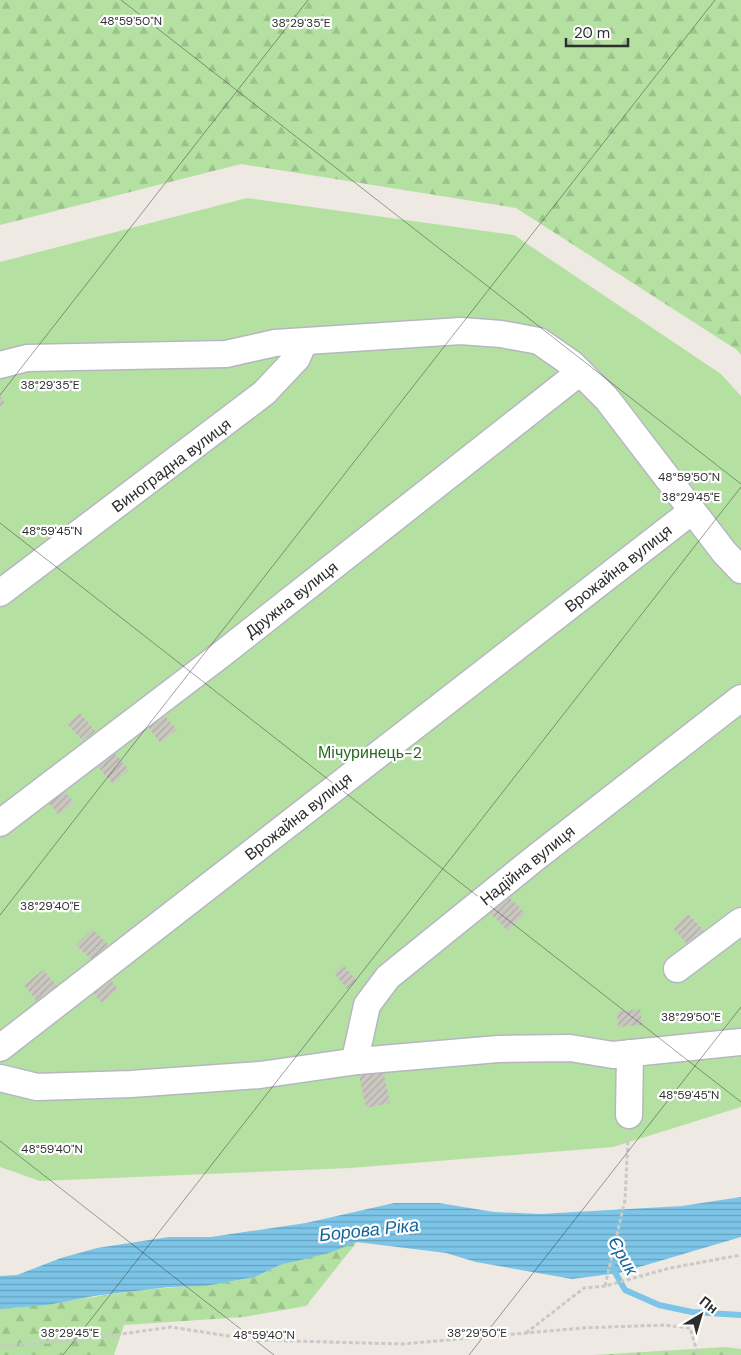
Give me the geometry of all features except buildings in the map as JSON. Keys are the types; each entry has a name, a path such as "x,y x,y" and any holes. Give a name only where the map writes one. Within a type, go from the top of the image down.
{"lane":[{"path":"0,365 36,358 226,354 275,343 461,331 501,334 540,341 580,372 607,399 692,511 741,570"},
{"name":"Виноградна вулиця","path":"0,593 264,393 297,358 304,342"},
{"name":"Дружна вулиця","path":"0,823 218,657 580,372"},
{"name":"Врожайна вулиця","path":"0,1048 692,511"},
{"name":"Надійна вулиця","path":"358,1061 356,1055 367,1005 388,977 542,853 741,698"},
{"path":"677,969 741,921"},
{"path":"0,1078 37,1087 131,1084 260,1075 358,1061 498,1049 570,1048 613,1055 741,1042"},
{"path":"629,1115 630,1054"}],"path":[{"path":"605,1286 625,1200 629,1115"},
{"path":"526,1334 584,1288 605,1286 670,1268 741,1255"},
{"path":"0,1346 80,1340 171,1327 254,1340 403,1344 582,1328 664,1325 690,1328 698,1355"}],"green space":[{"path":"0,0 741,0 741,355 737,350 516,208 241,164 0,225"},
{"name":"Мічуринець-2","path":"247,198 514,235 721,374 741,396 741,1107 613,1147 350,1168 40,1181 0,1167 0,262"},
{"path":"357,1242 306,1306 244,1317 124,1325 114,1355 0,1355 0,1309 143,1290 239,1280 257,1276 281,1265"},
{"path":"726,1347 741,1349 741,1355 593,1355"}],"water":[{"name":"Борова Ріка","path":"741,1197 741,1237 619,1273 572,1279 476,1262 446,1253 357,1242 329,1253 280,1265 255,1277 205,1286 169,1287 94,1296 47,1305 0,1309 0,1276 17,1275 61,1258 97,1248 169,1237 211,1237 306,1223 394,1203 439,1203 494,1212 540,1214 682,1206"}],"waterway":[{"name":"Єрик","path":"612,1267 625,1290 659,1305 692,1312 741,1315"}]}
